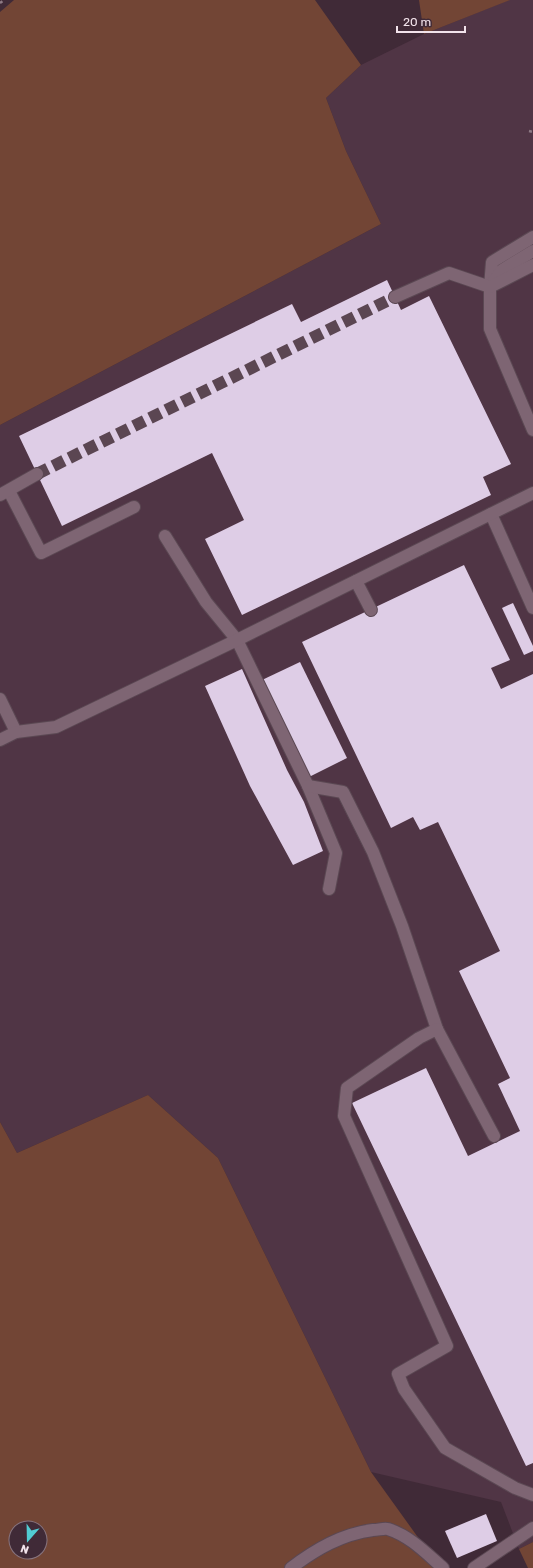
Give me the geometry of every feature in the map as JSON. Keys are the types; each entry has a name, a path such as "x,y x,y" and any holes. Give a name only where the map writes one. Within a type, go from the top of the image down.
{"lane":[{"path":"533,236 492,262 490,287 490,329 533,430"},
{"path":"490,287 502,270 533,251"},
{"path":"395,297 449,273 490,287 533,265"},
{"path":"37,474 4,493 41,553 134,507"},
{"path":"0,740 16,732 56,727 237,640 533,493"},
{"path":"491,514 533,608"},
{"path":"165,536 206,602 237,640 308,786 336,853 329,889"},
{"path":"356,581 371,610"},
{"path":"0,699 16,732"},
{"path":"308,786 343,792 373,852 402,926 437,1029 494,1136"},
{"path":"437,1029 347,1088 344,1116 447,1346 398,1374 404,1388 445,1448 515,1488 533,1495"},
{"path":"291,1568 311,1553 333,1540 387,1528 410,1539 443,1568"},
{"path":"474,1568 533,1528"}],"path":[{"path":"0,3 4,0"},
{"path":"529,131 533,132"}],"shaded area":[{"path":"14,0 315,0 361,65 326,98 346,151 381,224 0,425 0,12"},
{"path":"419,0 510,0 424,34"},
{"path":"509,0 533,0 533,1542 519,1549 501,1502 371,1472 218,1158 148,1095 17,1153 0,1122 0,425 381,224 346,151 326,98 361,65 424,34"},
{"path":"148,1095 218,1158 371,1472 440,1568 0,1568 0,1122 17,1153"},
{"path":"533,1542 533,1568 528,1568 519,1549"}],"building":[{"path":"387,280 401,310 429,296 511,464 483,477 491,495 242,615 205,539 244,520 212,453 62,526 19,436 292,304 301,322"},
{"path":"464,565 510,660 491,668 501,689 533,674 533,1463 526,1466 352,1103 426,1068 468,1156 520,1131 498,1084 510,1078 459,971 500,951 438,822 420,830 413,817 391,828 302,642"},
{"path":"513,603 533,646 533,651 524,655 502,608"},
{"path":"300,662 347,758 309,777 262,680"},
{"path":"242,669 287,770 304,802 323,851 293,865 250,786 205,686"},
{"path":"486,1514 497,1541 457,1558 445,1531"}],"tunnel":[{"path":"37,474 395,297"}]}
